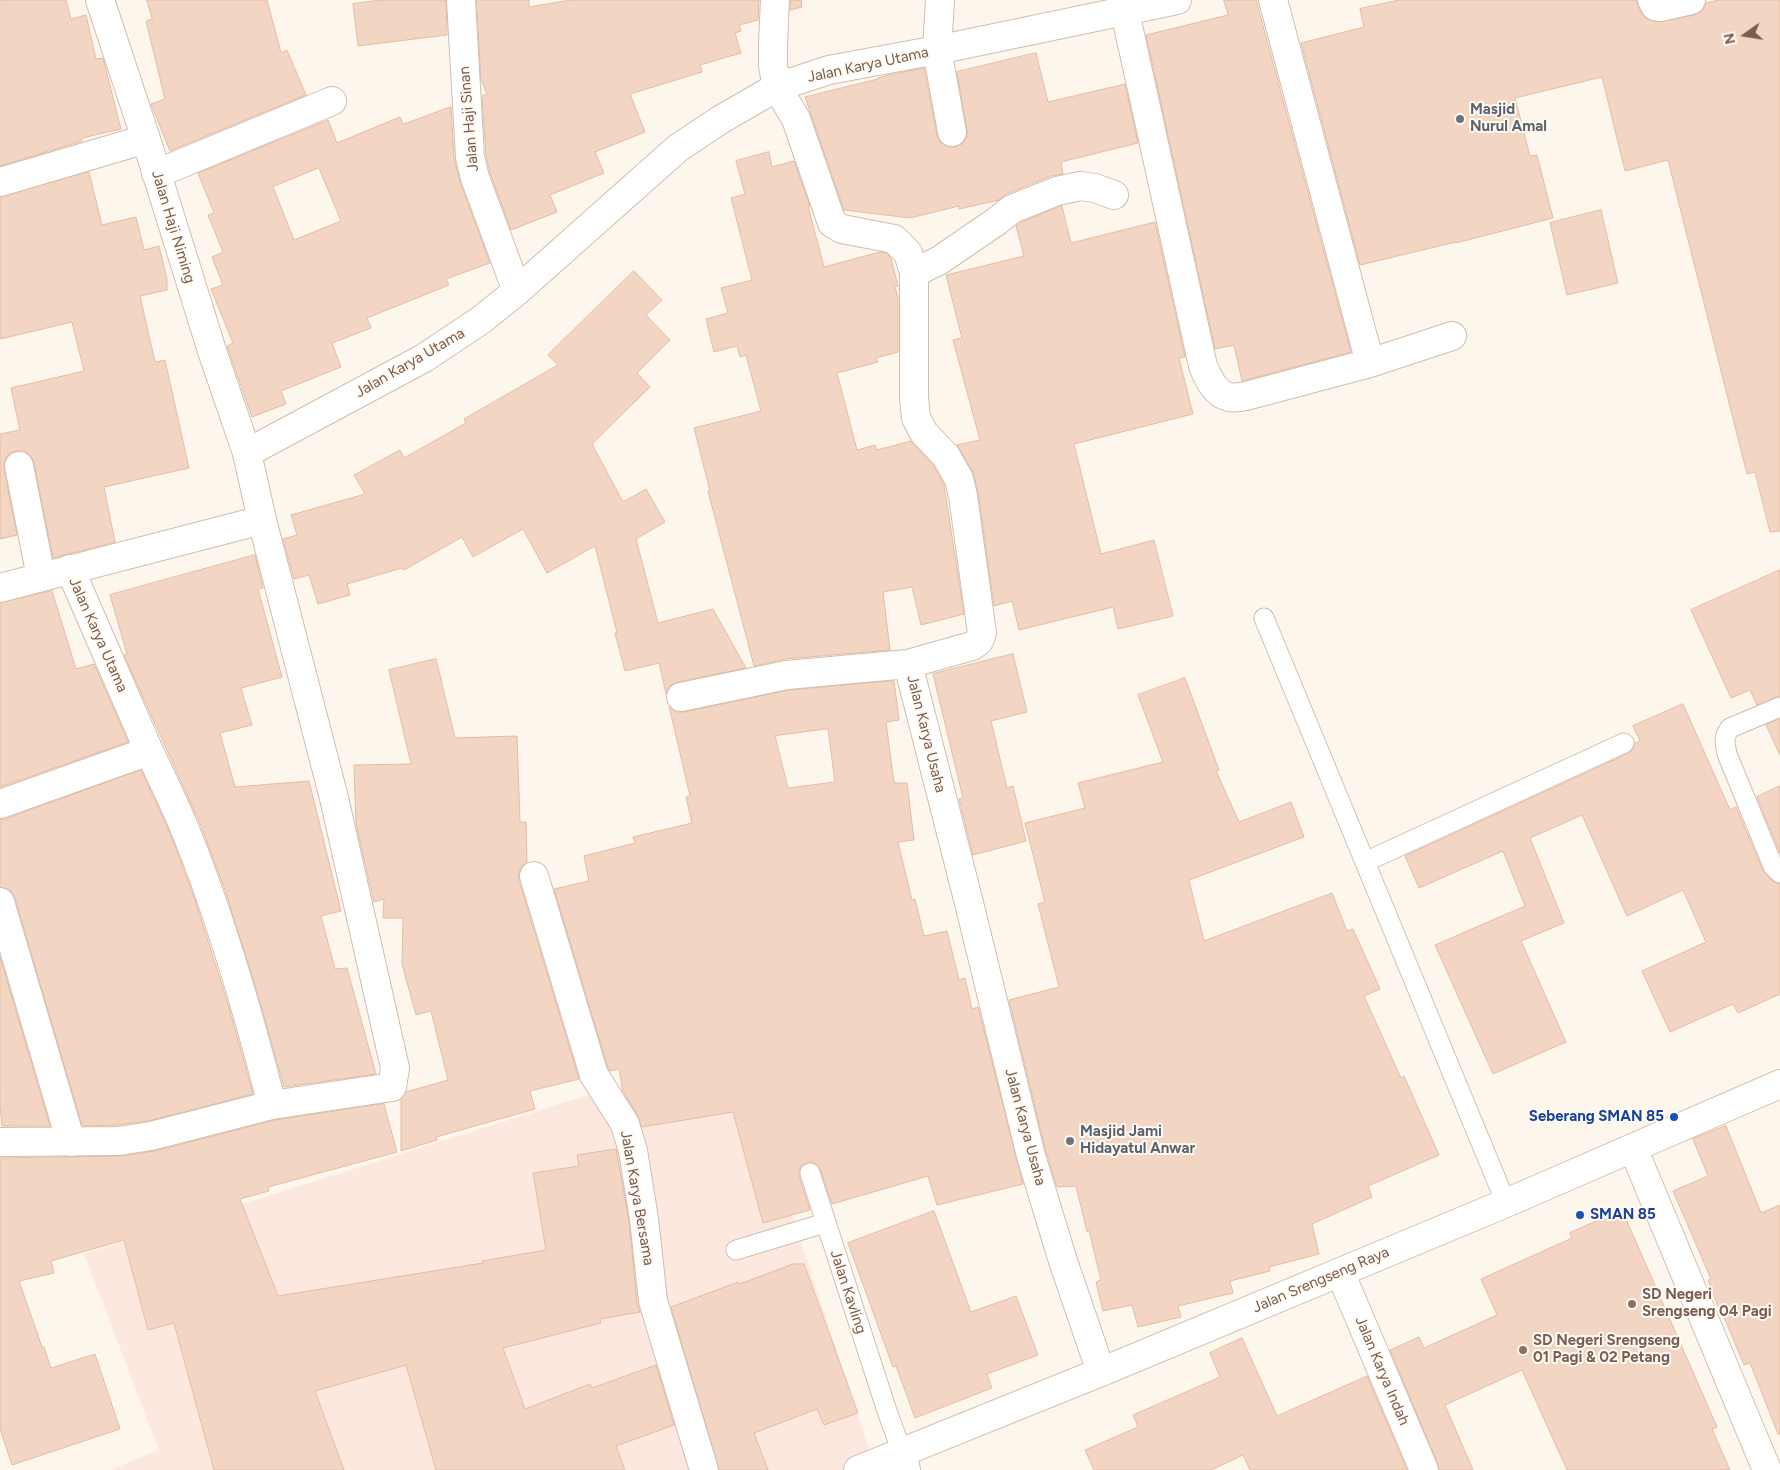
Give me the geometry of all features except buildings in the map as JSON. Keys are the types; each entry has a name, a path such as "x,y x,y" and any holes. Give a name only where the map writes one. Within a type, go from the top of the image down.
{"street":[{"name":"Jalan Haji Niming","path":"100,0 146,139 213,354 248,453"},
{"name":"Jalan Haji Sinan","path":"462,0 470,157 474,178 517,291"},
{"name":"Jalan Karya Usaha","path":"775,0 773,66 776,87 796,118 832,223 842,229 894,239 908,253 914,273 914,398 916,418 924,433 946,456 959,479 982,633 980,641 972,646 908,664 1031,1156 1063,1261 1101,1372"},
{"path":"940,0 937,50 952,132"},
{"name":"Jalan Karya Utama","path":"248,453 424,358 481,320 517,291 678,148 720,120 776,87 829,70 937,50 1177,0"},
{"path":"1273,0 1370,363"},
{"path":"1652,0 1655,6 1660,7 1691,0"},
{"path":"1125,12 1203,366 1209,380 1218,390 1229,397 1246,396 1370,363 1452,336"},
{"path":"156,174 332,101"},
{"path":"0,182 146,139"},
{"path":"914,273 940,260 1012,209 1057,191 1080,186 1095,188 1114,195"},
{"path":"0,1142 119,1141 151,1136 272,1105 392,1088 395,1068 334,798 262,520 248,453"},
{"path":"19,466 41,577"},
{"name":"Jalan Karya Utama","path":"262,520 70,569 149,751 184,826 210,896 248,1012 272,1105"},
{"path":"0,588 70,569"},
{"path":"681,698 787,675 908,664"},
{"path":"0,804 149,751"},
{"name":"Jalan Karya Bersama","path":"534,876 594,1075 625,1124 632,1151 644,1219 653,1302 704,1470"},
{"path":"0,902 71,1142"},
{"name":"Jalan Srengseng Raya","path":"858,1470 904,1461 1101,1372 1506,1203 1780,1084"},
{"path":"1633,1148 1767,1470"},
{"name":"Jalan Karya Indah","path":"1340,1272 1424,1470"}],"lane":[{"path":"1264,618 1506,1203"},
{"path":"1780,707 1730,728 1726,733 1725,742 1727,754 1773,866 1780,873"},
{"path":"1365,862 1624,743"},
{"name":"Jalan Kavling","path":"810,1173 904,1461"},
{"path":"736,1250 825,1222"}],"shaded area":[{"path":"737,1048 876,1470 110,1470 159,1450 84,1254"}],"place":[{"name":"Masjid Nurul Amal","path":"1460,119"},
{"name":"Seberang SMAN 85","path":"1674,1117"},
{"name":"Masjid Jami Hidayatul Anwar","path":"1070,1141"},
{"name":"SMAN 85","path":"1580,1215"},
{"name":"SD Negeri Srengseng 04 Pagi","path":"1632,1304"},
{"name":"SD Negeri Srengseng 01 Pagi & 02 Petang","path":"1523,1350"}]}
